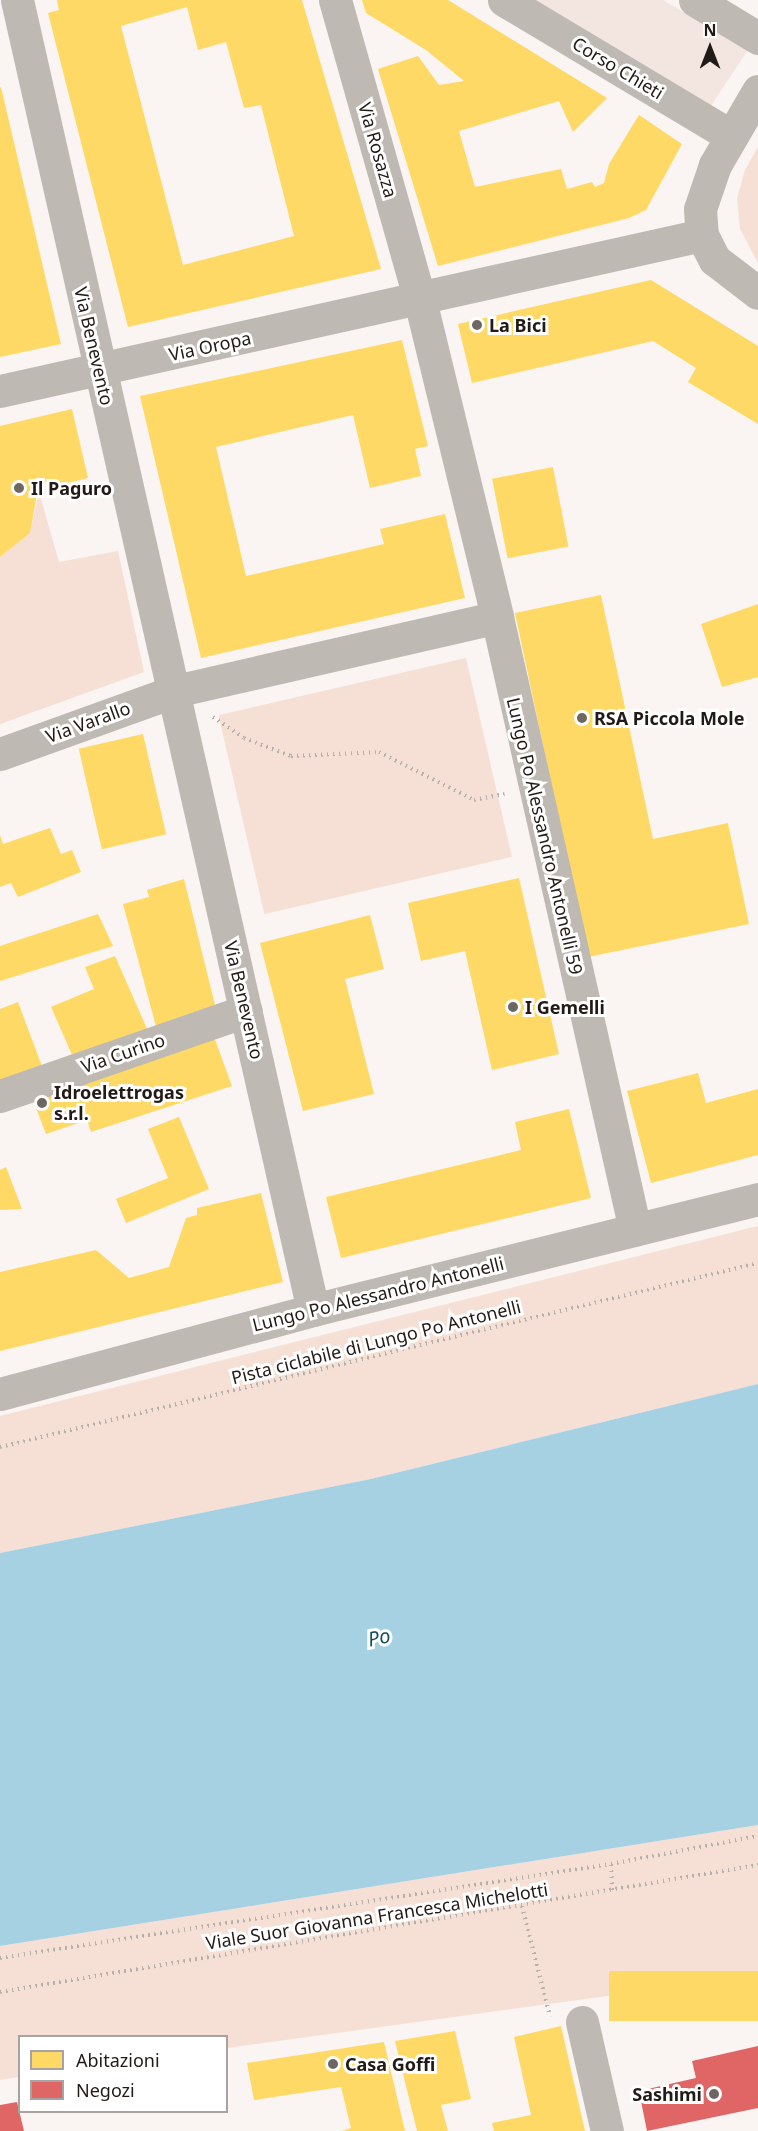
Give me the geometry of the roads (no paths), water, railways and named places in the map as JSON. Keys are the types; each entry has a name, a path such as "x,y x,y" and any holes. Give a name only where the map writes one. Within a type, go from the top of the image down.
{"street":[{"name":"Via Benevento","path":"17,0 99,370 175,691 313,1310"},
{"name":"Via Rosazza","path":"335,0 420,300"},
{"name":"Corso Chieti","path":"504,0 731,136"},
{"path":"695,0 758,38"},
{"path":"758,91 715,165 700,209 702,235 715,260 758,293"},
{"name":"Via Oropa","path":"0,391 420,300 702,235"},
{"path":"175,691 497,617 420,300"},
{"name":"Lungo Po Alessandro Antonelli 59","path":"497,617 634,1230"},
{"name":"Via Varallo","path":"0,754 175,691"},
{"name":"Via Curino","path":"0,1096 246,1011"},
{"name":"Lungo Po Alessandro Antonelli","path":"0,1394 313,1310 758,1199"},
{"path":"582,2022 608,2131"}],"water":[{"name":"Po","path":"758,1384 758,1825 0,1946 0,1553 371,1479"}],"place":[{"name":"La Bici","path":"477,325"},
{"name":"Il Paguro","path":"19,488"},
{"name":"RSA Piccola Mole","path":"582,718"},
{"name":"I Gemelli","path":"513,1007"},
{"name":"Idroelettrogas s.r.l.","path":"42,1103"},
{"name":"Casa Goffi","path":"333,2064"},
{"name":"Sashimi","path":"714,2094"}]}
